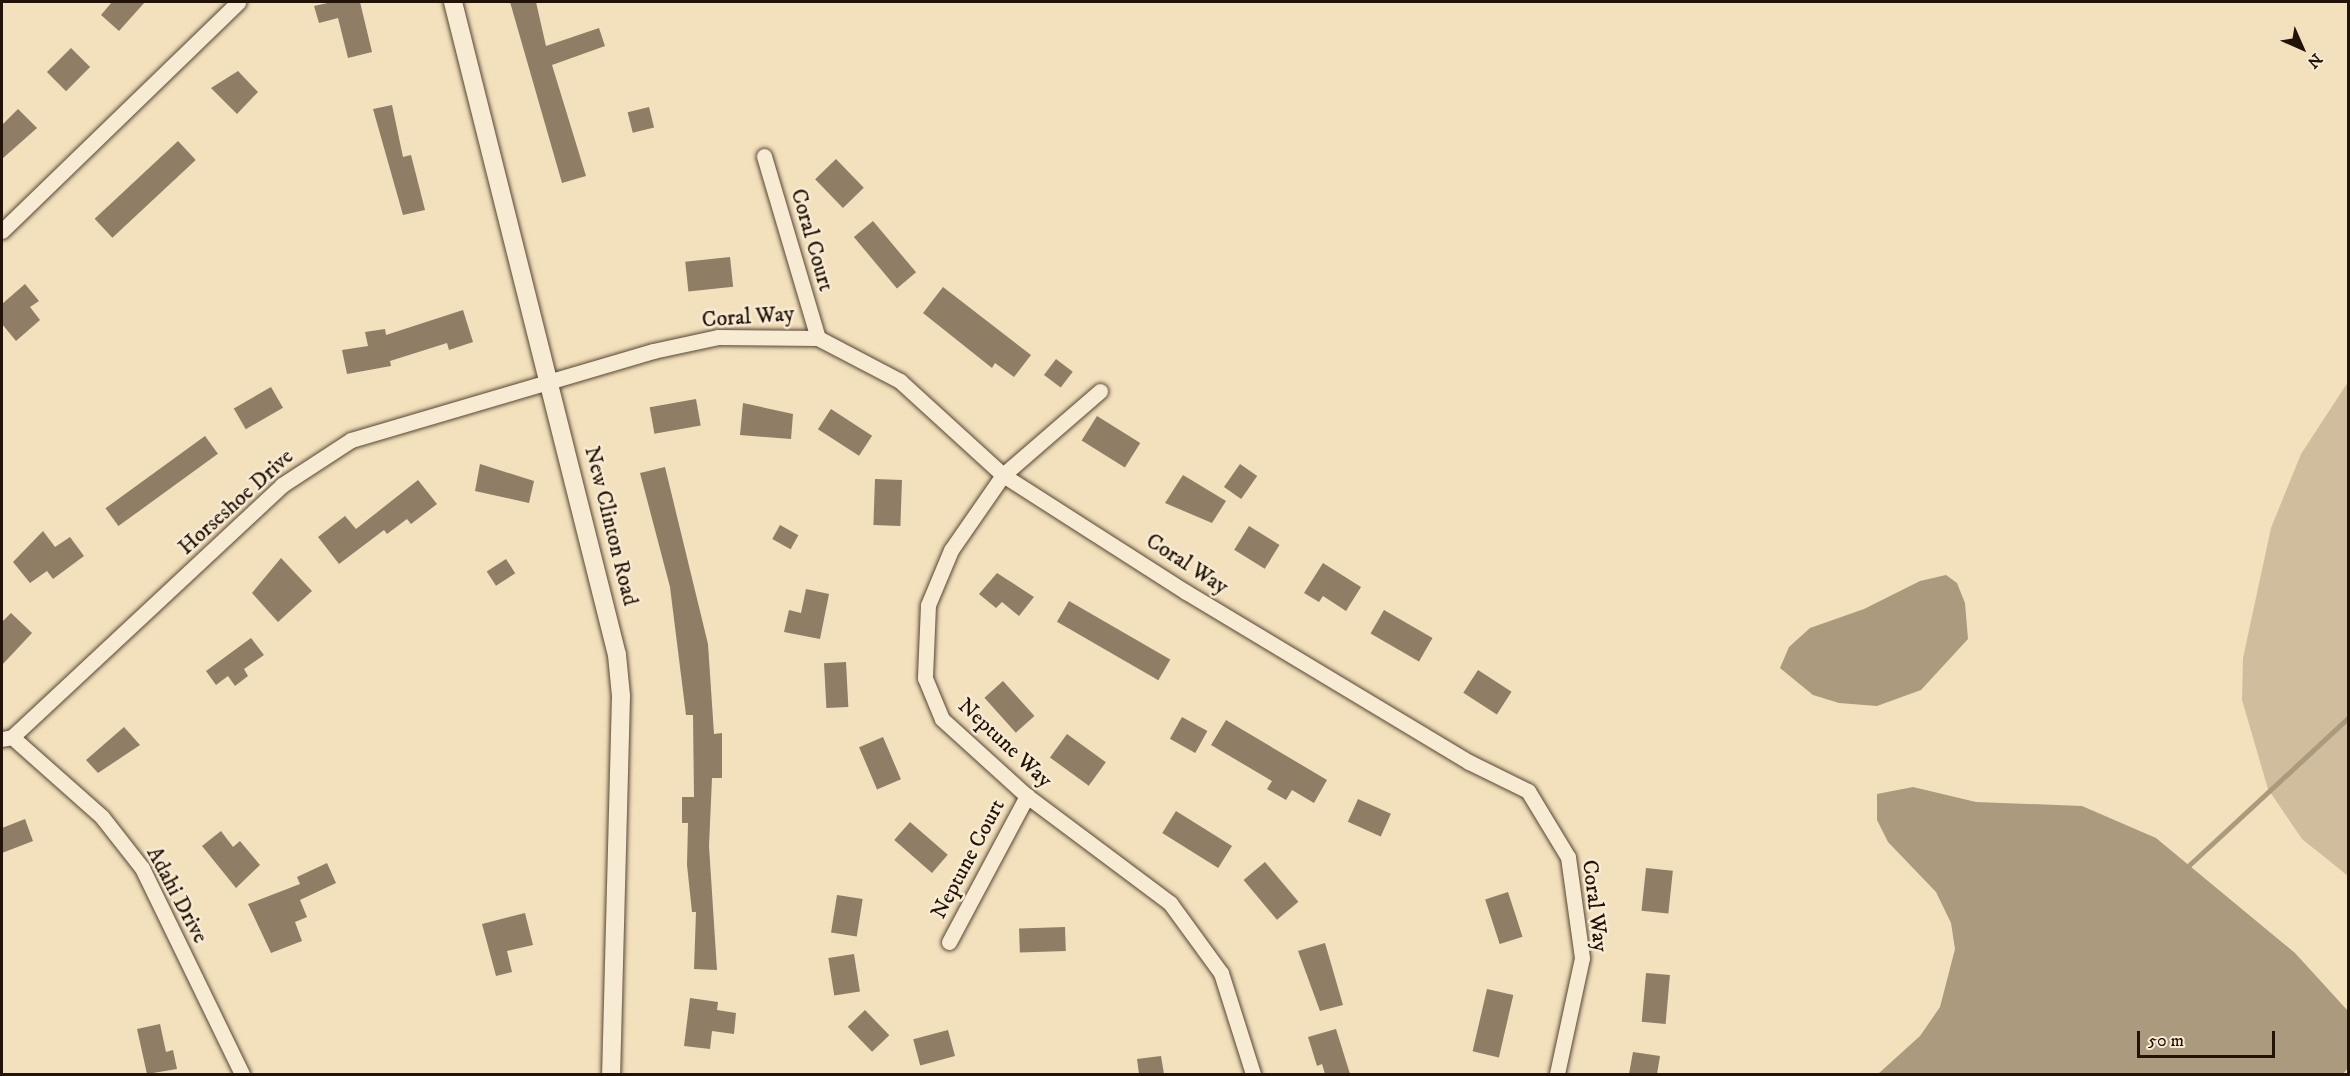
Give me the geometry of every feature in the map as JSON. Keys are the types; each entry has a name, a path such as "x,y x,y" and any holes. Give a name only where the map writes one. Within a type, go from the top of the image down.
{"street":[{"path":"2,231 238,2"},
{"name":"New Clinton Road","path":"453,2 601,576 621,696 611,1074"},
{"name":"Coral Court","path":"764,156 818,338"},
{"name":"Coral Way","path":"550,381 718,337 818,338 900,381 1003,475 1197,598 1469,762 1528,791 1568,857 1582,958 1557,1074"},
{"name":"Horseshoe Drive","path":"7,738 307,466 377,429 550,381"},
{"name":"Neptune Way","path":"1100,391 1003,475 969,521 936,581 924,622 922,660 942,719 1027,796 1170,903 1221,973 1253,1074"},
{"name":"Adahi Drive","path":"7,738 102,817 142,868 242,1074"},
{"name":"Neptune Court","path":"949,942 1027,796"}],"shaded area":[{"path":"2348,382 2348,876 2302,839 2268,789 2242,700 2243,658 2271,528 2301,454"},
{"path":"1946,575 1957,583 1965,603 1968,639 1921,690 1877,706 1839,703 1813,695 1780,668 1789,647 1810,628 1864,609 1920,581"},
{"path":"1913,787 1976,802 2082,806 2156,838 2295,953 2348,1011 2348,1068 2343,1074 1878,1074 1920,1036 1940,1007 1955,949 1951,923 1936,892 1888,842 1877,820 1877,794"}],"building":[{"path":"112,2 145,2 119,31 101,15"},
{"path":"332,2 360,2 372,52 348,58 338,18 319,23 314,6"},
{"path":"510,2 536,2 546,46 599,28 605,46 552,65 586,176 562,183"},
{"path":"71,48 90,67 66,91 47,72"},
{"path":"238,71 258,92 237,114 211,88"},
{"path":"392,105 403,157 411,155 425,210 403,215 373,109"},
{"path":"649,107 654,127 633,133 628,112"},
{"path":"18,109 37,128 2,159 2,125"},
{"path":"178,141 196,160 112,238 95,219"},
{"path":"836,159 864,188 843,208 815,179"},
{"path":"873,221 916,272 897,288 854,237"},
{"path":"730,257 733,287 688,292 685,262"},
{"path":"25,284 39,301 30,307 40,320 16,341 2,324 2,304"},
{"path":"943,287 1031,355 1014,377 995,363 992,368 923,313"},
{"path":"463,310 473,342 449,350 447,343 390,361 391,366 347,374 342,350 368,346 365,332 385,329 386,335"},
{"path":"1056,359 1073,372 1061,388 1044,375"},
{"path":"271,387 283,408 246,429 234,408"},
{"path":"696,399 701,426 654,434 650,407"},
{"path":"743,403 793,414 791,439 740,435"},
{"path":"831,409 872,436 859,456 818,429"},
{"path":"1097,416 1140,443 1125,468 1082,441"},
{"path":"205,436 218,454 118,526 105,508"},
{"path":"480,464 534,481 529,503 475,491"},
{"path":"1240,464 1257,476 1241,499 1224,487"},
{"path":"665,467 708,644 714,734 722,733 722,778 712,778 709,846 717,970 694,969 696,912 692,912 687,865 688,823 682,823 682,797 694,797 693,715 686,715 670,587 640,473"},
{"path":"1183,475 1226,501 1212,523 1165,503"},
{"path":"875,479 902,480 900,526 873,525"},
{"path":"418,480 437,504 411,524 407,519 387,534 384,530 339,564 318,537 345,516 356,529"},
{"path":"780,525 798,535 791,549 772,539"},
{"path":"1249,526 1280,545 1265,569 1234,550"},
{"path":"43,531 55,547 70,537 84,556 53,579 47,571 30,583 13,562"},
{"path":"281,558 312,591 278,622 252,593"},
{"path":"506,559 515,573 496,586 487,572"},
{"path":"1323,563 1361,587 1346,611 1323,596 1319,602 1304,593"},
{"path":"997,573 1034,597 1019,616 1002,602 996,608 979,594"},
{"path":"806,589 829,594 820,639 784,632 789,610 801,613"},
{"path":"1069,601 1170,660 1158,680 1057,622"},
{"path":"1384,610 1432,638 1419,661 1370,633"},
{"path":"11,613 32,633 2,665 2,622"},
{"path":"251,638 264,655 244,669 248,676 235,686 228,676 216,685 206,671"},
{"path":"846,662 848,707 826,708 824,663"},
{"path":"1478,670 1512,692 1497,714 1463,693"},
{"path":"1003,681 1034,716 1016,733 984,698"},
{"path":"1182,717 1207,731 1195,753 1170,739"},
{"path":"1226,720 1327,780 1314,803 1292,790 1286,800 1267,789 1272,781 1211,745"},
{"path":"124,727 140,745 98,773 86,760"},
{"path":"1067,734 1106,762 1089,786 1050,757"},
{"path":"883,737 901,779 877,790 859,747"},
{"path":"1358,799 1391,814 1381,836 1348,822"},
{"path":"1176,811 1232,846 1218,868 1162,833"},
{"path":"25,819 33,841 2,853 2,828"},
{"path":"910,822 948,855 932,873 894,840"},
{"path":"221,831 233,847 240,841 260,865 236,888 202,846"},
{"path":"1265,862 1298,902 1277,920 1244,880"},
{"path":"327,863 336,883 300,900 307,917 295,922 302,941 271,953 248,904 300,884 297,877"},
{"path":"1646,868 1673,871 1668,914 1642,911"},
{"path":"1508,892 1523,937 1500,944 1485,899"},
{"path":"837,895 863,899 857,937 831,933"},
{"path":"525,913 533,945 507,951 512,972 496,976 482,924"},
{"path":"1065,927 1066,951 1020,953 1019,929"},
{"path":"1325,943 1343,1005 1320,1011 1298,951"},
{"path":"854,954 860,992 834,996 828,958"},
{"path":"1646,973 1670,975 1666,1024 1642,1022"},
{"path":"1487,989 1513,995 1499,1057 1473,1051"},
{"path":"690,998 718,1002 717,1010 736,1013 734,1034 712,1031 710,1049 684,1046"},
{"path":"865,1010 889,1035 872,1052 848,1027"},
{"path":"160,1024 166,1052 173,1050 177,1069 147,1074 137,1029"},
{"path":"1336,1029 1350,1074 1325,1074 1322,1064 1317,1066 1308,1037"},
{"path":"948,1030 955,1056 920,1065 913,1039"},
{"path":"1633,1052 1660,1056 1657,1074 1629,1074"},
{"path":"1161,1056 1164,1074 1139,1074 1137,1059"}],"waterway":[{"path":"2187,867 2348,718"}]}
